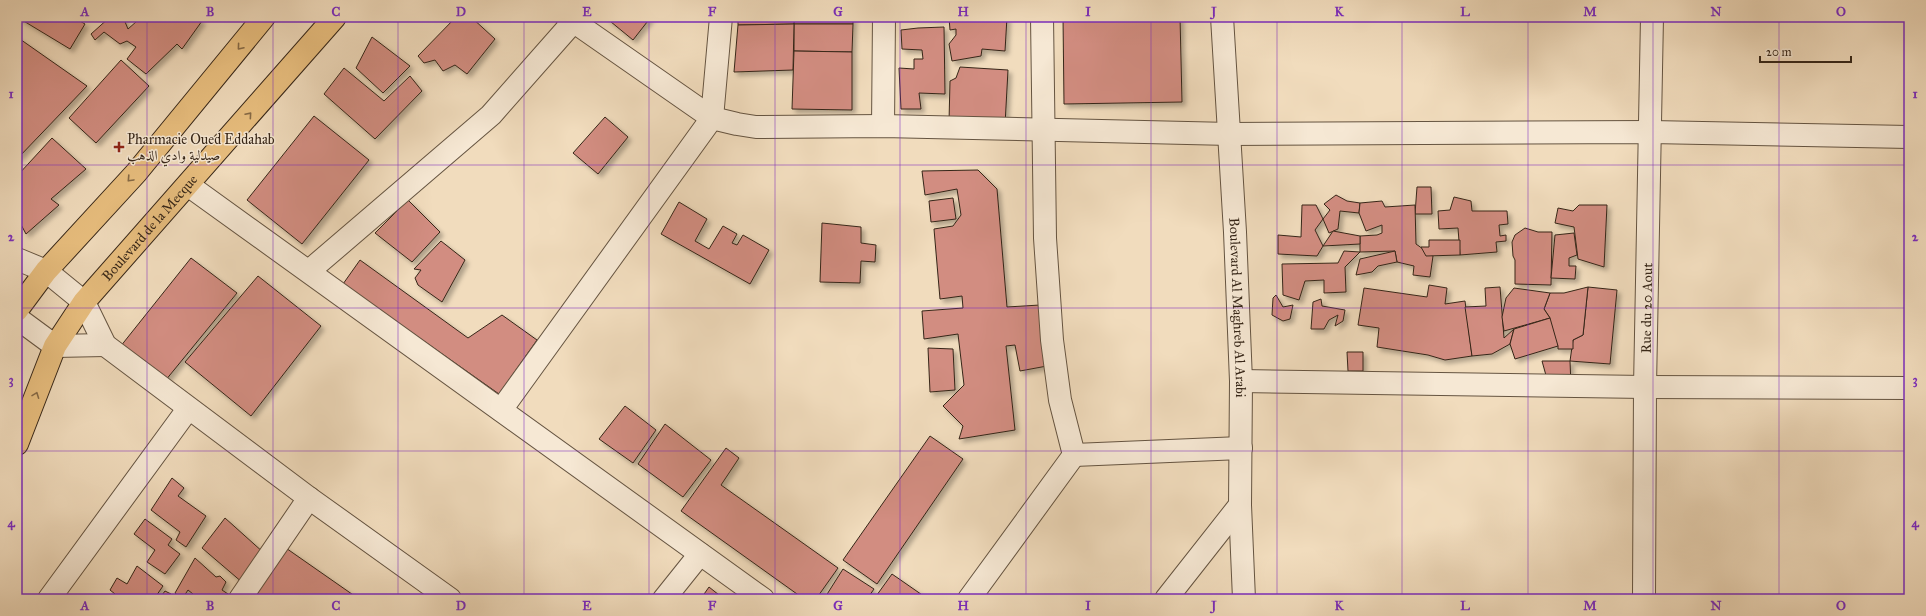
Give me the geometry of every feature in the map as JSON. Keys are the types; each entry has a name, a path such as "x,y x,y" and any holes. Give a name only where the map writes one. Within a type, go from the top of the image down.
{"main road":[{"path":"17,310 46,271 136,173 264,17"},
{"name":"Boulevard de la Mecque","path":"17,444 55,346 84,302 335,17"}],"street":[{"path":"501,410 712,118 721,17"},
{"path":"883,126 884,17"},
{"path":"1042,17 1042,129 1045,238 1052,340 1060,400 1074,455"},
{"name":"Boulevard Al Maghreb Al Arabi","path":"1222,17 1230,134 1241,382 1240,505 1244,599"},
{"name":"Rue du 20 Aout","path":"1644,599 1645,387 1652,17"},
{"path":"309,272 491,115 570,20 712,118 756,127 883,126 1230,134 1651,132 1909,137"},
{"path":"188,184 763,599"},
{"path":"17,259 46,271 84,302 105,345 309,498 450,599"},
{"path":"17,318 55,346 105,345"},
{"path":"1241,382 1645,387 1909,388"},
{"path":"49,599 188,408"},
{"path":"1074,455 1241,448"},
{"path":"969,599 1074,455"},
{"path":"240,599 309,498"},
{"path":"1166,599 1240,505"},
{"path":"664,599 700,554"}],"building":[{"path":"17,17 73,17 85,24 70,49"},
{"path":"110,17 123,17 128,29 137,21 135,17 146,17 147,20 150,17 197,17 202,21 182,49 177,44 146,74 127,59 136,47 127,41 120,44 104,32 95,40 91,34"},
{"path":"456,17 471,17 495,39 467,74 455,65 443,71 435,60 424,63 418,56"},
{"path":"605,17 651,17 633,40"},
{"path":"738,17 795,17 794,24 738,25"},
{"path":"795,17 853,17 853,24 794,24"},
{"path":"914,17 942,17 942,19"},
{"path":"1007,17 1005,51 982,49 981,56 952,61 949,44 956,35 956,29 950,30 949,18"},
{"path":"1063,17 1180,17 1182,102 1064,104"},
{"path":"794,24 853,24 852,52 794,51"},
{"path":"794,24 793,70 734,72 738,25"},
{"path":"944,27 945,94 919,93 921,109 901,109 899,68 914,69 914,59 923,59 922,50 902,49 901,30"},
{"path":"17,37 87,86 18,158 17,141"},
{"path":"372,37 410,66 383,93 356,68"},
{"path":"794,51 852,52 852,110 792,109"},
{"path":"121,60 149,86 96,143 69,118"},
{"path":"960,67 1008,70 1005,125 949,122 950,81 956,78"},
{"path":"344,68 384,101 410,76 422,91 375,139 324,94"},
{"path":"314,116 369,160 302,244 247,200"},
{"path":"605,117 628,137 598,174 573,153"},
{"path":"52,138 86,169 51,199 59,205 26,234 17,217 17,176"},
{"path":"978,170 997,189 1007,307 1040,305 1047,366 1020,371 1015,345 1006,346 1015,430 959,439 963,426 943,406 964,385 958,334 924,339 922,311 963,308 962,296 940,299 934,229 953,226 961,215 957,189 925,195 922,171"},
{"path":"1417,187 1431,187 1432,214 1415,214"},
{"path":"1336,195 1347,201 1360,203 1359,213 1340,211 1338,229 1329,233 1323,219 1330,210 1324,204"},
{"path":"1454,197 1471,201 1472,211 1507,211 1508,224 1499,225 1500,236 1506,235 1506,241 1496,242 1497,252 1460,255 1458,228 1439,229 1438,211 1450,210"},
{"path":"953,198 956,219 931,222 929,201"},
{"path":"408,200 440,232 412,262 375,233"},
{"path":"1382,201 1385,207 1415,205 1416,244 1433,256 1430,277 1413,275 1414,266 1397,262 1395,251 1360,252 1360,236 1377,235 1382,233 1382,225 1366,231 1359,213 1360,203"},
{"path":"679,202 707,219 695,241 709,249 723,226 737,234 732,243 737,245 743,235 769,250 750,284 661,234"},
{"path":"1302,205 1316,205 1323,219 1315,230 1323,246 1317,256 1278,254 1278,235 1301,237"},
{"path":"1579,205 1607,205 1604,267 1578,259 1574,227 1555,223 1558,208 1573,211"},
{"path":"822,223 861,227 861,243 876,245 875,262 861,261 860,283 820,282"},
{"path":"1525,228 1538,232 1552,232 1551,285 1515,284 1515,260 1513,256 1512,242 1515,235"},
{"path":"1333,231 1360,236 1360,244 1323,246"},
{"path":"1574,233 1577,255 1569,258 1569,266 1576,266 1575,279 1551,278 1555,235"},
{"path":"1429,240 1460,240 1460,255 1426,256 1421,247 1429,247"},
{"path":"441,241 465,260 442,302 418,285 415,278 421,270 414,269"},
{"path":"1344,251 1360,252 1345,267 1346,292 1324,293 1324,280 1305,281 1299,300 1283,295 1282,264 1338,263"},
{"path":"1395,251 1397,262 1378,266 1372,272 1356,275 1360,259"},
{"path":"191,258 237,293 165,381 120,347"},
{"path":"360,260 468,338 502,315 537,340 499,394 343,284"},
{"path":"258,276 321,326 251,416 185,362"},
{"path":"1429,285 1447,288 1445,304 1465,301 1472,356 1445,360 1428,355 1377,347 1379,328 1358,325 1364,288 1427,297"},
{"path":"1500,287 1504,338 1514,329 1510,344 1492,354 1472,356 1465,307 1486,306 1485,288"},
{"path":"1588,287 1617,290 1610,364 1570,361 1573,340 1583,335"},
{"path":"1588,287 1583,335 1573,340 1573,349 1558,349 1558,346 1544,330 1550,318 1544,309 1550,293 1564,293"},
{"path":"1514,288 1550,293 1544,309 1550,318 1504,331 1502,317 1506,298"},
{"path":"1276,295 1283,307 1293,305 1290,319 1283,321 1272,315 1273,298"},
{"path":"1321,299 1322,306 1345,310 1343,321 1335,326 1338,315 1329,320 1324,329 1311,329 1313,302"},
{"path":"1550,318 1558,346 1515,359 1510,344 1514,329"},
{"path":"928,348 953,349 955,390 930,392"},
{"path":"1347,352 1363,352 1363,371 1348,371"},
{"path":"1542,361 1570,361 1571,386 1547,379"},
{"path":"625,406 656,430 633,463 599,439"},
{"path":"665,424 711,460 683,497 638,464"},
{"path":"930,436 963,459 877,584 843,560"},
{"path":"726,448 739,458 721,485 838,568 816,599 804,599 681,511"},
{"path":"172,478 184,488 178,496 206,516 186,547 176,540 180,532 151,510"},
{"path":"225,518 264,553 243,583 202,548"},
{"path":"145,519 172,539 168,545 180,554 165,574 147,562 155,550 134,534"},
{"path":"283,546 359,599 247,599"},
{"path":"195,558 216,577 220,576 226,582 222,590 231,596 229,599 190,599 193,594 188,590 182,599 175,593"},
{"path":"137,566 163,586 154,599 112,599 115,594 110,590 117,578 127,584"},
{"path":"843,569 874,589 867,599 824,599"},
{"path":"892,574 928,599 874,599"},
{"path":"709,587 724,599 704,599 702,597"},
{"path":"165,591 171,594 168,599 159,599"}],"place":[{"name":"Pharmacie Oued Eddahab صيدلية وادي الذهب","path":"119,147"}]}
